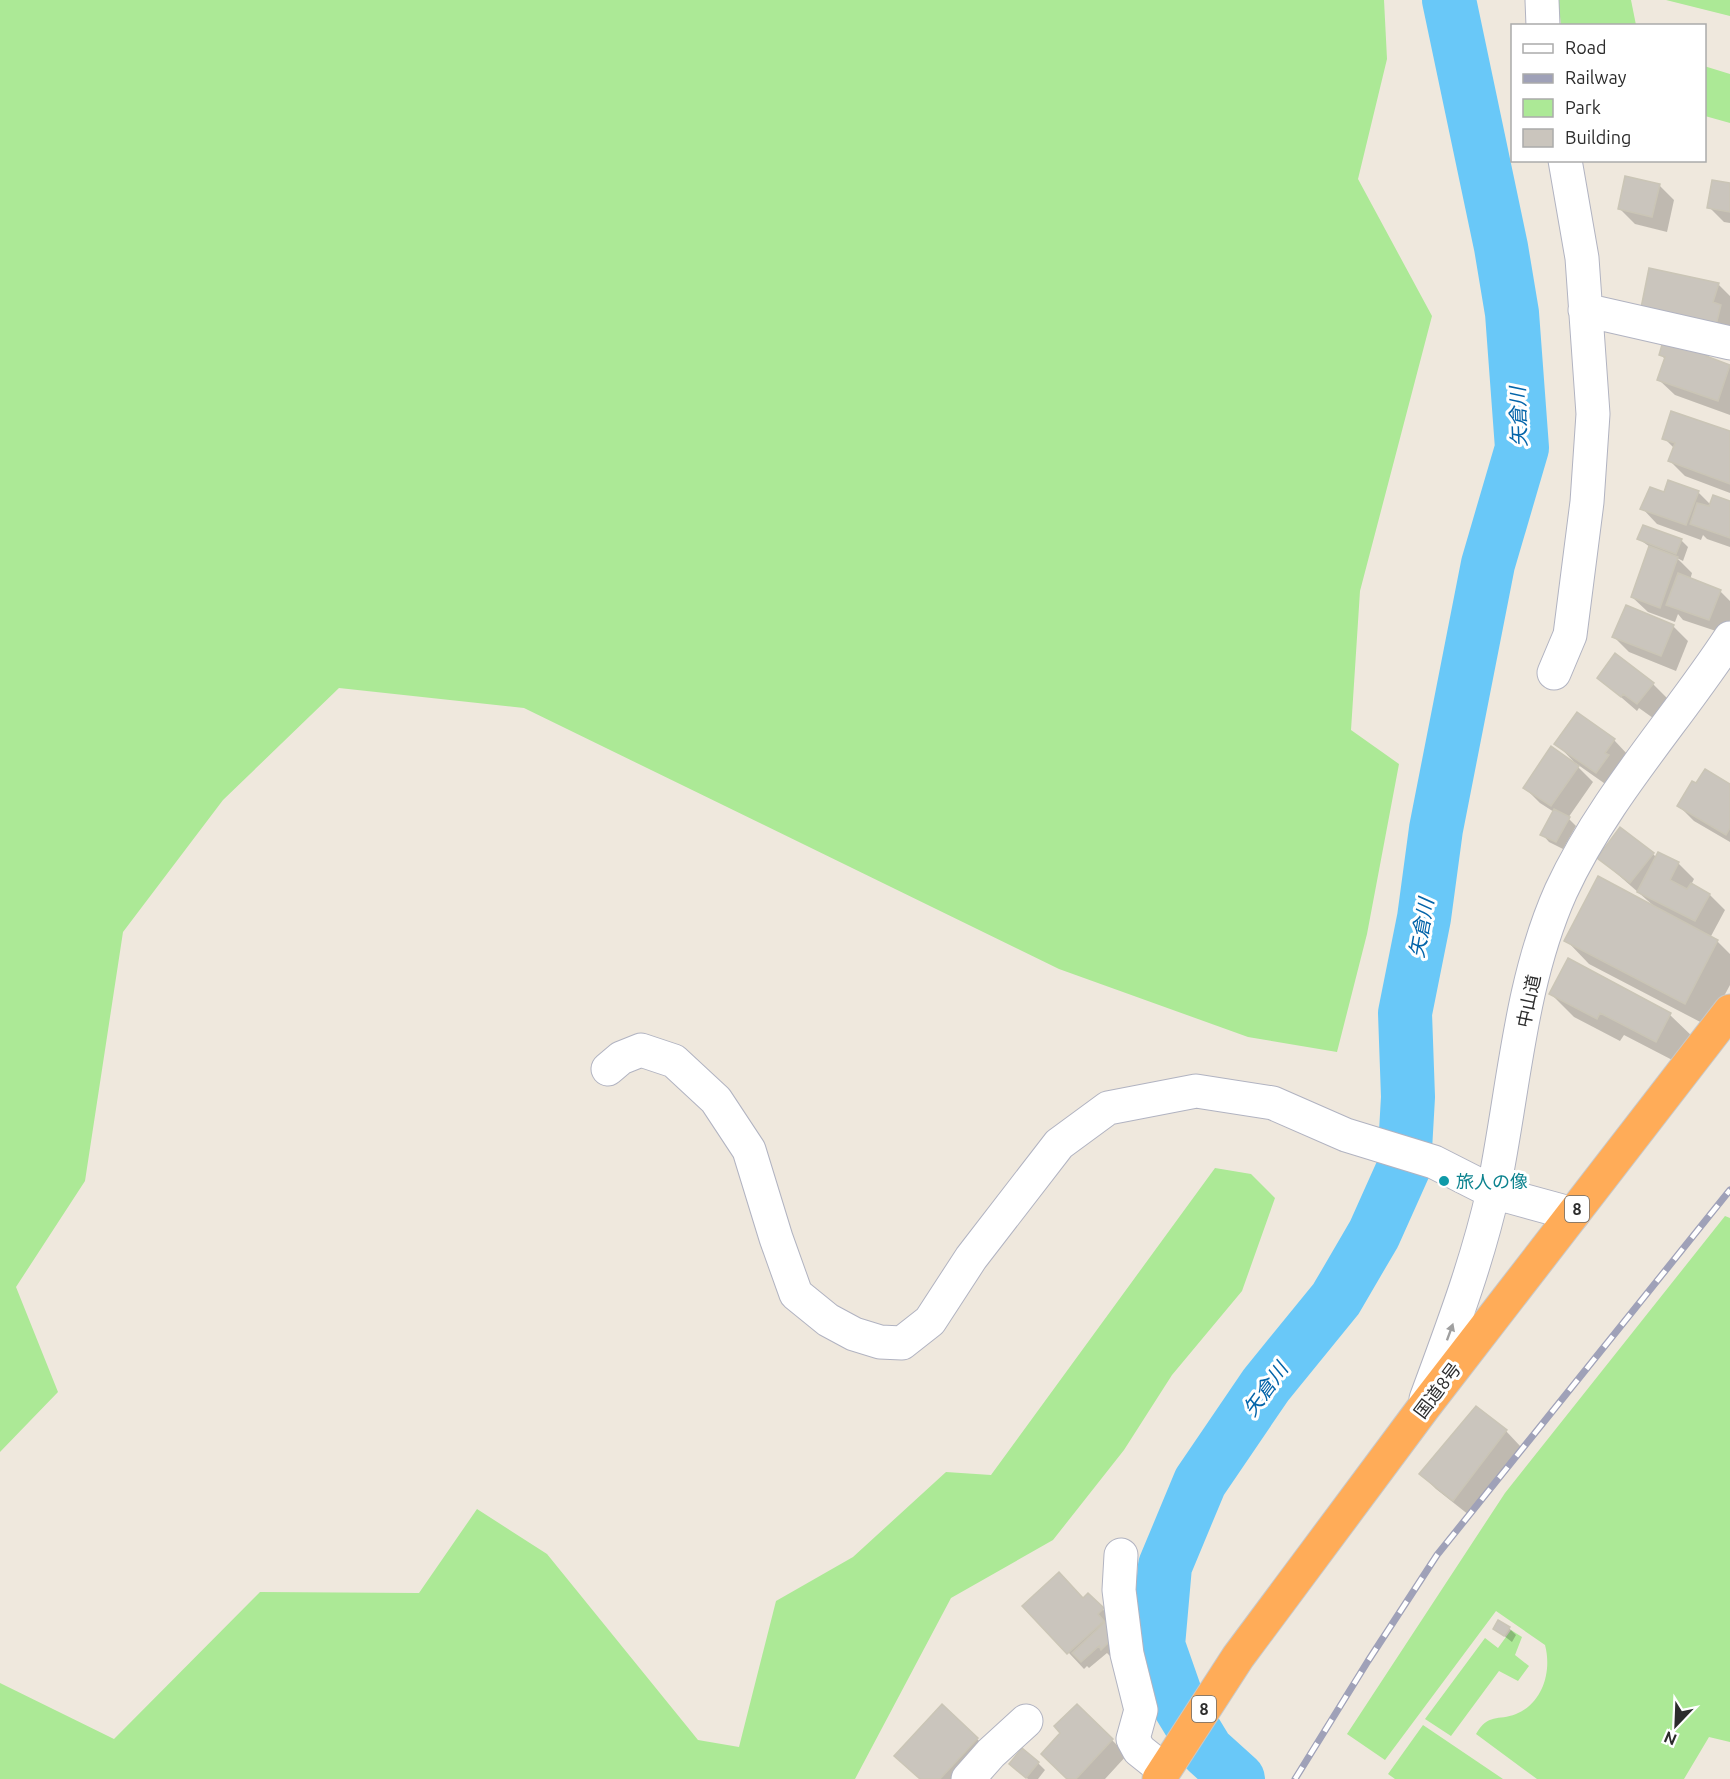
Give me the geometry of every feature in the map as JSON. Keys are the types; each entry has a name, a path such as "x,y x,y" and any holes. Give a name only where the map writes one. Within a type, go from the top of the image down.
{"highway":[{"name":"国道8号","path":"1164,1770 1238,1657 1424,1407 1730,1011"}],"street":[{"path":"1542,0 1543,24"},
{"path":"1554,673 1570,635 1587,502 1593,414 1582,258 1565,162"},
{"path":"1585,310 1730,343"},
{"name":"中山道","path":"1424,1407 1476,1261 1493,1192 1530,985 1545,933 1561,892 1584,847 1612,803 1730,638"},
{"path":"608,1069 621,1058 641,1050 674,1061 716,1100 749,1150 796,1294 828,1320 854,1334 880,1342 902,1343 930,1321 971,1258 1059,1144 1108,1108 1196,1091 1273,1103 1346,1135 1434,1162 1493,1192 1573,1214"},
{"path":"1476,1261 1492,1291 1503,1304"},
{"path":"1121,1555 1119,1590 1121,1611 1127,1654 1141,1710 1133,1739 1138,1750 1164,1770"},
{"path":"968,1779 991,1753 1026,1720"}],"green space":[{"path":"0,0 1384,0 1387,59 1358,179 1432,316 1360,591 1351,730 1399,764 1367,934 1337,1052 1248,1037 1059,969 524,708 339,688 223,800 123,932 85,1181 16,1287 58,1392 0,1452"},
{"path":"1558,0 1631,0 1636,24 1561,24"},
{"path":"1666,0 1730,0 1730,16"},
{"path":"1706,67 1730,74 1730,123 1706,116"},
{"path":"1215,1168 1251,1174 1275,1198 1242,1291 1172,1375 1124,1450 1053,1540 951,1598 855,1779 0,1779 0,1683 114,1739 260,1592 419,1593 477,1509 547,1554 698,1740 739,1747 776,1601 853,1557 946,1472 991,1475"},
{"path":"1725,1216 1730,1218 1730,1742 1709,1737 1684,1779 1537,1779 1476,1734 1480,1727 1489,1720 1510,1716 1525,1709 1539,1694 1546,1675 1545,1645 1496,1611 1385,1760 1347,1734 1505,1493"},
{"path":"1511,1630 1522,1637 1515,1655 1529,1666 1518,1681 1499,1671 1451,1736 1425,1719 1485,1638 1498,1648"},
{"path":"1423,1725 1503,1779 1395,1779 1388,1774"}],"building":[{"path":"1625,176 1660,184 1652,217 1618,209"},
{"path":"1712,180 1730,183 1730,212 1707,208"},
{"path":"1649,268 1719,283 1713,302 1721,305 1715,329 1640,313"},
{"path":"1664,338 1707,352 1706,356 1730,365 1718,401 1657,380 1665,357 1659,355"},
{"path":"1671,411 1730,431 1730,484 1668,461 1675,443 1662,439"},
{"path":"1668,480 1699,491 1686,525 1640,509 1650,487 1664,492"},
{"path":"1713,495 1730,501 1730,538 1690,524 1697,503 1709,506"},
{"path":"1643,525 1682,539 1676,554 1637,539"},
{"path":"1649,546 1678,557 1660,608 1631,597"},
{"path":"1678,573 1721,590 1709,620 1666,605"},
{"path":"1626,605 1674,625 1661,656 1612,637"},
{"path":"1615,653 1654,683 1637,704 1623,694 1621,697 1597,678"},
{"path":"1577,712 1615,739 1605,753 1609,755 1596,773 1554,744"},
{"path":"1551,746 1579,766 1551,806 1523,788"},
{"path":"1705,769 1730,784 1730,828 1726,835 1677,806 1692,781 1696,783"},
{"path":"1554,809 1570,817 1556,842 1540,835"},
{"path":"1620,827 1654,853 1630,883 1597,858"},
{"path":"1658,852 1679,862 1670,880 1687,889 1691,883 1710,894 1695,921 1637,892"},
{"path":"1598,876 1718,940 1685,1004 1564,941"},
{"path":"1568,958 1671,1013 1656,1042 1600,1013 1597,1019 1549,994"},
{"path":"1476,1406 1507,1430 1453,1501 1419,1474"},
{"path":"1059,1572 1083,1598 1088,1593 1104,1608 1098,1614 1104,1621 1067,1654 1022,1606"},
{"path":"1498,1620 1510,1627 1504,1636 1493,1629"},
{"path":"1105,1622 1118,1633 1101,1650 1099,1646 1081,1662 1072,1653"},
{"path":"942,1704 978,1738 940,1779 920,1779 894,1756"},
{"path":"1077,1704 1113,1739 1076,1779 1067,1779 1041,1754 1060,1733 1054,1726"},
{"path":"1022,1748 1039,1762 1026,1778 1009,1764"}],"waterway":[{"name":"矢倉川","path":"1238,1779 1207,1751 1179,1705 1158,1645 1165,1566 1200,1482 1266,1385 1336,1299 1374,1234 1404,1167 1408,1097 1405,1013 1424,918 1436,829 1488,564 1522,448 1512,313 1501,247 1449,0"}],"railway":[{"path":"1295,1779 1437,1555 1730,1190"}],"place":[{"name":"旅人の像","path":"1444,1181"}]}
